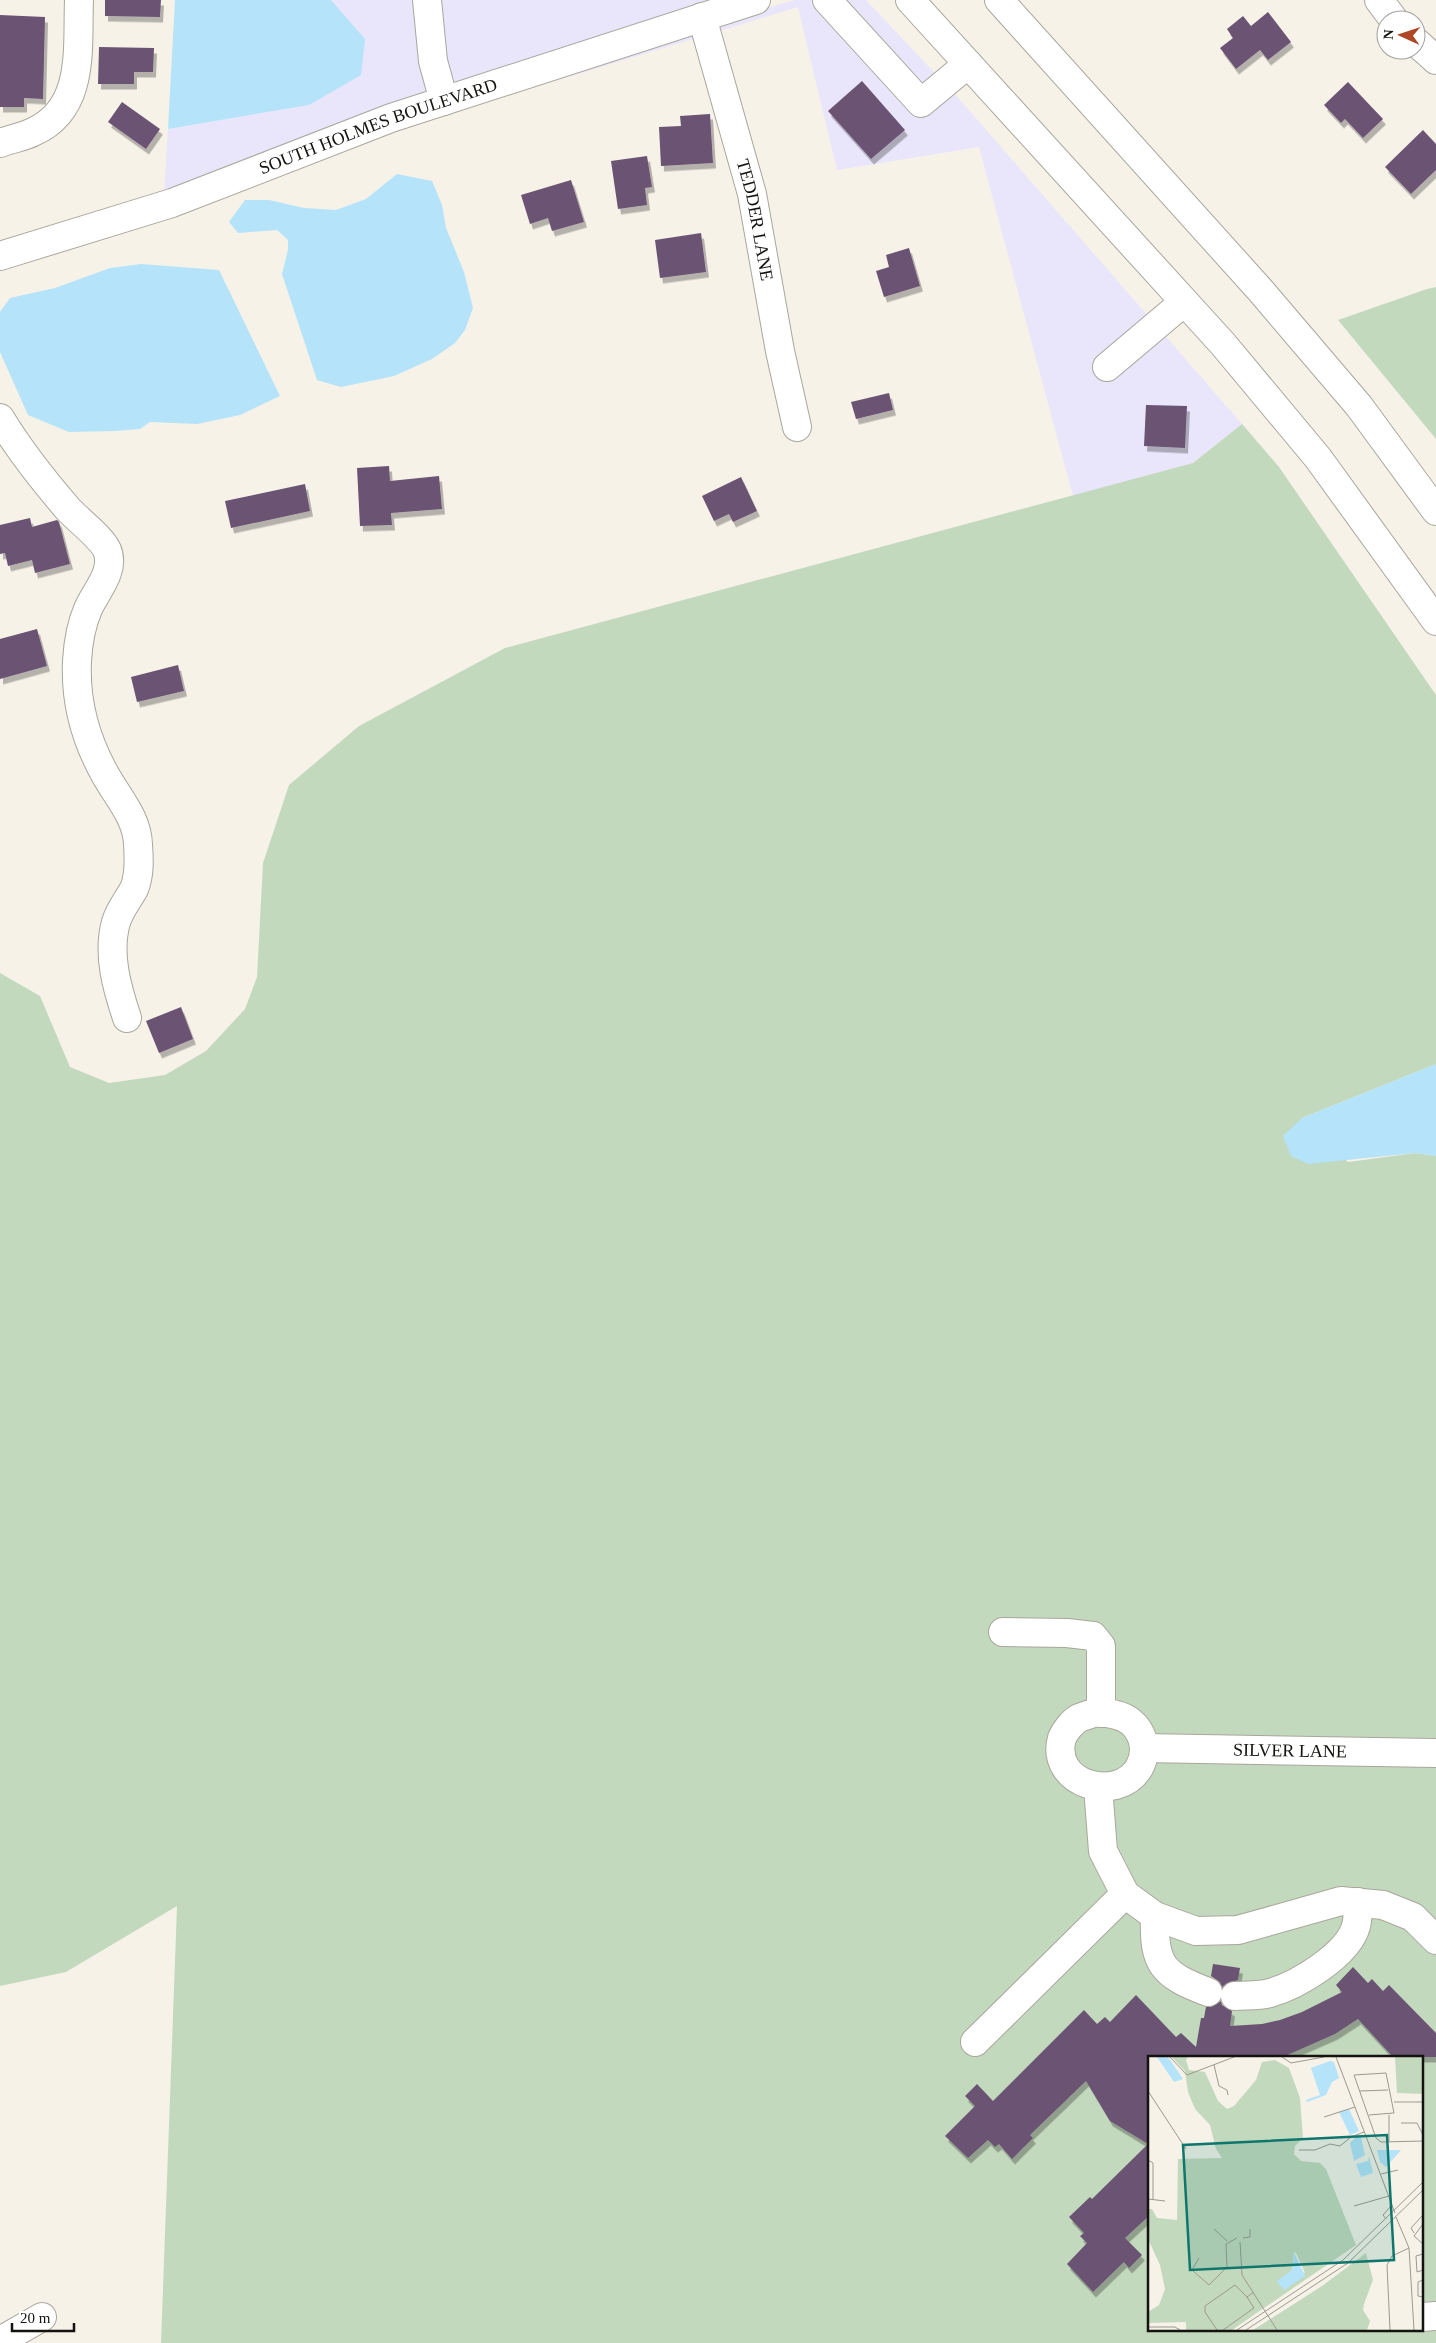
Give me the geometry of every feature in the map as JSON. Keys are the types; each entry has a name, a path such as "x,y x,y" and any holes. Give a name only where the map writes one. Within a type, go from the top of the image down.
{"main road":[{"path":"0,143 33,132 49,123 62,110 71,95 76,77 79,0"},
{"path":"427,0 433,60 444,101"},
{"name":"SOUTH HOLMES BOULEVARD","path":"0,256 172,203 324,143 444,101 756,0"},
{"path":"827,0 922,103 968,64"},
{"path":"910,0 1223,344 1318,458 1436,621"},
{"path":"999,0 1262,291 1359,406 1436,511"},
{"name":"TEDDER LANE","path":"702,17 752,194 780,351 797,427"},
{"path":"1426,51 1436,60"},
{"path":"1107,367 1184,302"},
{"path":"0,418 30,464 107,551 108,570 88,609 81,631 77,662 82,722 106,776 135,824 138,842 138,870 134,888 123,904 116,922 114,937 113,959 117,988 126,1018"},
{"path":"1003,1632 1067,1632 1093,1636 1101,1646 1101,1713"},
{"path":"1101,1713 1117,1715 1134,1725 1144,1741 1144,1748 1144,1759 1135,1775 1118,1785 1098,1787 1078,1781 1064,1767 1059,1750 1064,1732 1078,1719 1101,1713"},
{"name":"SILVER LANE","path":"1144,1748 1436,1753"},
{"path":"1098,1787 1103,1851 1125,1894 1155,1916 1196,1931 1238,1930 1341,1901 1358,1902 1383,1905 1414,1917 1436,1940"},
{"path":"975,2042 1125,1894"},
{"path":"1235,1996 1268,1994 1291,1985 1333,1957 1349,1941 1357,1925 1358,1902"},
{"path":"1155,1916 1154,1943 1162,1965 1184,1983 1208,1992"},
{"path":"0,2341 42,2317"}],"shaded area":[{"path":"331,0 720,0 164,194 168,129 309,105 365,39"},
{"path":"794,0 866,0 961,101 1242,424 1193,463 1073,496 979,147 837,170 798,7 469,107 706,27"}],"green space":[{"path":"1436,287 1436,439 1338,320"},
{"path":"1242,424 1279,467 1436,695 1436,1064 1302,1118 1348,1162 1415,1153 1436,1156 1436,2343 161,2343 177,1906 66,1972 0,1986 0,973 40,996 70,1067 109,1083 165,1075 206,1051 245,1009 257,977 263,863 289,785 359,726 505,648 1193,463"}],"water":[{"path":"175,0 331,0 365,39 361,75 309,105 168,129"},
{"path":"397,174 432,181 442,205 446,228 464,272 473,308 465,330 455,343 432,359 394,376 341,387 317,380 282,274 288,250 288,240 277,230 238,233 229,222 245,200 269,200 304,208 336,210 366,199"},
{"path":"141,264 219,270 280,396 240,415 197,424 150,422 140,429 115,431 69,432 28,415 0,352 0,312 10,298 55,288 110,268"},
{"path":"1436,1064 1436,1156 1415,1153 1308,1164 1291,1156 1283,1136 1302,1118"}],"building":[{"path":"105,0 161,0 160,17 105,16"},
{"path":"1268,12 1291,42 1268,60 1260,50 1236,69 1220,48 1233,38 1227,29 1243,16 1251,26"},
{"path":"0,15 45,17 43,99 24,98 24,107 0,107"},
{"path":"99,47 154,48 153,72 134,72 134,84 98,84"},
{"path":"862,81 905,130 871,159 828,111"},
{"path":"1348,82 1383,119 1363,138 1345,119 1341,123 1324,105"},
{"path":"122,102 160,129 146,149 108,122"},
{"path":"710,114 713,163 661,166 659,127 681,126 680,116"},
{"path":"1423,130 1436,144 1436,170 1411,194 1385,167"},
{"path":"647,156 652,187 645,188 647,205 618,209 611,161"},
{"path":"571,180 584,222 552,231 548,218 530,224 521,195"},
{"path":"701,233 706,272 660,278 655,240"},
{"path":"909,248 920,286 884,297 876,271 889,267 886,255"},
{"path":"889,393 893,410 856,419 851,402"},
{"path":"1146,405 1187,406 1185,448 1144,446"},
{"path":"389,466 390,481 439,476 442,509 391,513 392,525 360,526 357,468"},
{"path":"741,477 757,511 733,522 729,514 714,521 702,496"},
{"path":"305,484 310,511 231,528 225,501"},
{"path":"30,518 32,527 57,520 59,522 70,564 35,573 32,560 8,566 5,553 0,554 0,525"},
{"path":"37,629 47,666 0,679 0,639"},
{"path":"178,665 184,691 137,702 131,677"},
{"path":"181,1007 193,1039 159,1053 146,1021"},
{"path":"1213,1964 1240,1968 1238,1980 1227,1983 1222,1987 1220,1982 1211,1976"},
{"path":"1353,1967 1368,1983 1372,1979 1383,1991 1389,1985 1436,2033 1436,2057 1392,2056 1358,2019 1335,2034 1285,2056 1148,2056 1148,2144 1110,2121 1086,2081 1030,2135 1033,2138 1012,2159 999,2144 995,2147 988,2140 968,2158 945,2136 975,2106 965,2096 977,2084 993,2101 1084,2010 1097,2024 1105,2017 1110,2022 1136,1995 1176,2037 1181,2033 1196,2047 1201,2018 1204,2018 1206,2007 1211,2007 1221,2001 1222,2005 1232,2011 1230,2026 1262,2024 1302,2012 1342,1992 1336,1985"},
{"path":"1148,2144 1148,2217 1125,2238 1142,2255 1129,2268 1124,2262 1093,2292 1067,2264 1087,2243 1080,2236 1084,2233 1069,2217 1090,2197 1092,2199"}]}
